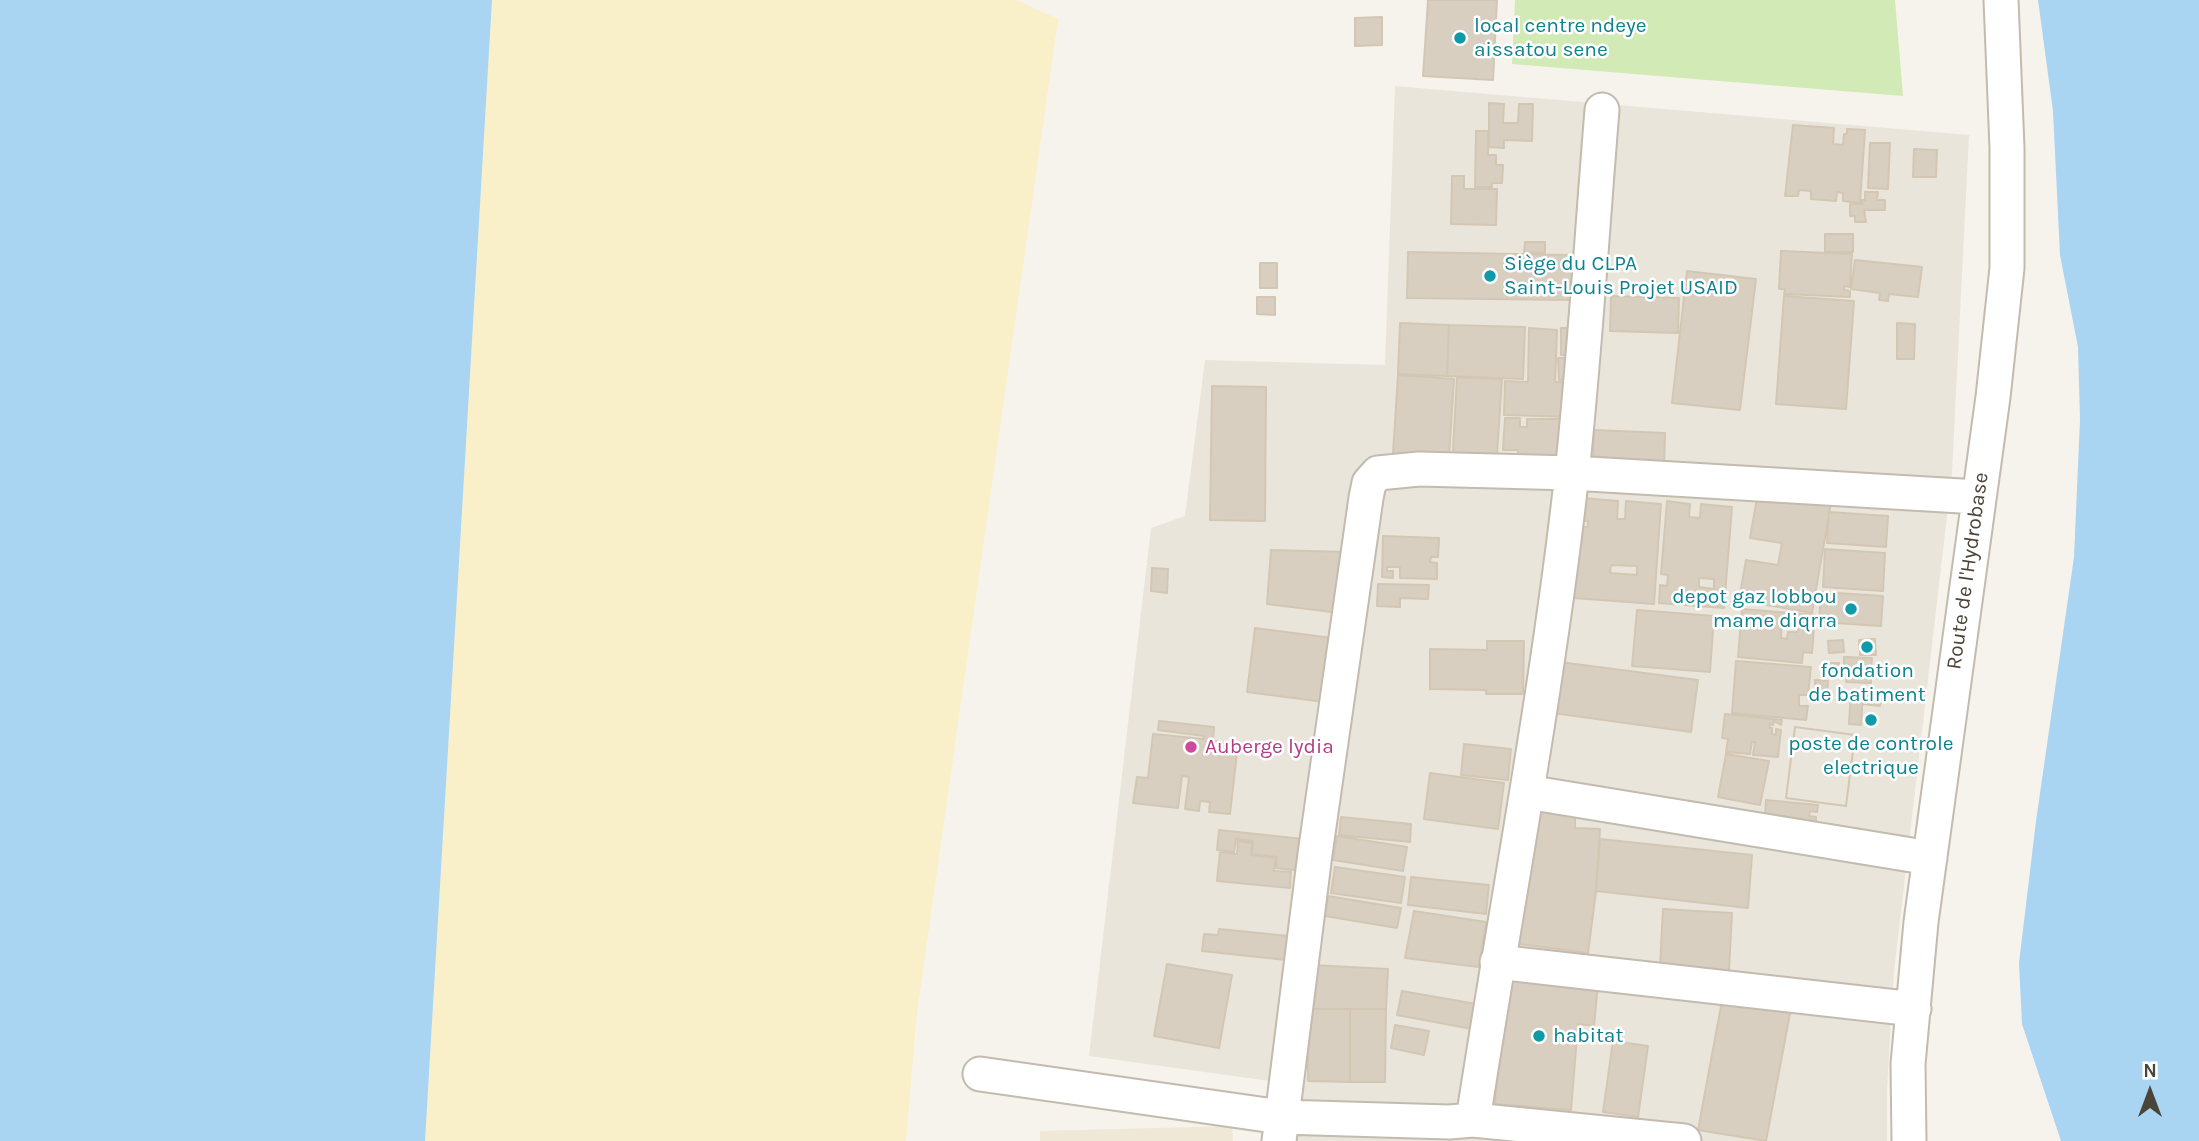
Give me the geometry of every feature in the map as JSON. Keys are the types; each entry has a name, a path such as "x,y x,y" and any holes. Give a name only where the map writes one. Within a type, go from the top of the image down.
{"street":[{"name":"Route de l'Hydrobase","path":"1909,1141 1908,1064 1921,922 1993,397 2007,268 2007,148 2001,0"},
{"path":"1457,1128 1497,962 1527,792 1572,473 1602,110"},
{"path":"1280,1129 1315,854 1369,483 1378,473 1394,470 1572,473 1978,497"},
{"path":"1527,792 1930,858"},
{"path":"1497,962 1914,1009"},
{"path":"980,1074 1280,1129 1457,1128 1677,1141"}],"shaded area":[{"path":"1395,86 1969,135 1952,473 1894,972 1887,1090 1887,1141 1287,1141 1291,1084 1089,1056 1151,528 1185,516 1205,360 1385,365"},
{"path":"1232,1126 1233,1141 1040,1141 1040,1131"}],"green space":[{"path":"1515,0 1895,0 1903,96 1512,64"}],"sand":[{"path":"492,0 1016,0 1058,19 917,1012 906,1141 425,1141"}],"water":[{"path":"0,0 492,0 425,1141 0,1141"},
{"path":"2038,0 2199,0 2199,1141 2061,1141 2022,1024 2019,963 2036,821 2074,557 2080,420 2078,347 2060,255 2053,111"}],"building":[{"name":"local centre ndeye aissatou sene","path":"1428,0 1497,0 1493,80 1423,76"},
{"path":"1382,17 1382,45 1355,46 1355,18"},
{"path":"1489,103 1504,104 1503,123 1518,123 1519,104 1533,104 1532,141 1504,140 1504,148 1489,147"},
{"path":"1793,125 1834,128 1833,144 1843,145 1847,129 1865,130 1860,203 1843,201 1843,193 1837,192 1836,201 1811,199 1811,191 1799,190 1798,196 1785,196"},
{"path":"1476,131 1488,131 1488,155 1496,155 1496,165 1503,165 1502,183 1492,183 1492,187 1475,187"},
{"path":"1870,143 1890,143 1888,189 1868,188"},
{"path":"1914,149 1937,150 1936,177 1913,177"},
{"path":"1452,176 1464,176 1464,189 1497,189 1496,225 1451,224"},
{"path":"1865,192 1878,192 1877,200 1885,200 1885,210 1864,210 1866,222 1855,222 1855,216 1850,216 1850,204 1862,204"},
{"path":"1825,234 1853,234 1853,252 1825,252"},
{"path":"1525,242 1545,242 1545,253 1524,252"},
{"path":"1781,251 1852,254 1850,287 1844,286 1844,290 1850,291 1850,297 1784,294 1785,289 1779,289"},
{"name":"Siège du CLPA Saint-Louis Projet USAID","path":"1408,252 1572,255 1571,300 1407,298"},
{"path":"1855,260 1922,267 1918,297 1889,294 1888,301 1879,300 1880,293 1851,289"},
{"path":"1260,263 1277,263 1277,288 1260,288"},
{"path":"1687,271 1756,279 1740,410 1672,403"},
{"path":"1611,296 1679,298 1678,333 1610,331"},
{"path":"1784,296 1854,301 1846,409 1776,404"},
{"path":"1257,297 1275,297 1275,315 1257,314"},
{"path":"1400,323 1449,325 1447,376 1398,374"},
{"path":"1897,323 1915,324 1914,359 1897,359"},
{"path":"1449,325 1525,327 1523,379 1447,376"},
{"path":"1529,328 1557,330 1555,382 1575,382 1574,417 1504,415 1505,381 1528,382"},
{"path":"1561,328 1574,328 1574,355 1561,355"},
{"path":"1558,358 1573,358 1574,379 1559,380"},
{"path":"1398,375 1454,379 1449,457 1393,454"},
{"path":"1457,377 1502,379 1496,469 1452,467"},
{"path":"1212,386 1266,387 1265,521 1210,520"},
{"path":"1505,418 1520,418 1520,427 1527,427 1527,419 1561,419 1560,460 1518,459 1518,450 1503,450"},
{"path":"1594,430 1665,433 1664,469 1593,467"},
{"path":"1759,487 1831,503 1812,613 1739,600 1746,560 1778,565 1782,543 1750,538"},
{"path":"1582,498 1618,501 1617,519 1625,519 1626,501 1661,504 1654,604 1574,598 1580,527 1588,527 1588,521 1580,520","holes":["1611,565 1637,566 1637,575 1610,573"]},
{"path":"1667,501 1690,504 1689,517 1700,518 1701,504 1732,507 1724,608 1659,603 1660,585 1667,586 1668,575 1661,574","holes":["1699,578 1714,579 1714,589 1699,587"]},
{"path":"1829,512 1888,516 1886,547 1827,543"},
{"path":"1383,536 1439,538 1438,557 1431,557 1430,562 1437,563 1437,579 1400,578 1400,567 1387,567 1387,571 1393,571 1393,578 1382,577"},
{"path":"1825,549 1885,553 1883,591 1823,587"},
{"path":"1271,550 1348,552 1340,613 1267,604"},
{"path":"1152,568 1168,569 1167,593 1151,591"},
{"path":"1378,584 1429,585 1428,599 1400,598 1400,607 1377,606"},
{"name":"depot gaz lobbou mame diqrra","path":"1821,592 1883,596 1881,626 1819,622"},
{"path":"1742,609 1815,615 1812,653 1803,652 1802,663 1738,657","holes":["1782,619 1798,620 1798,632 1788,632 1787,639 1781,638"]},
{"path":"1637,610 1714,616 1710,672 1632,666"},
{"path":"1255,628 1332,638 1324,702 1247,692"},
{"name":"fondation de batiment","path":"1875,639 1876,655 1860,655 1859,640"},
{"path":"1843,640 1844,652 1829,653 1828,641"},
{"path":"1487,641 1524,641 1523,694 1430,689 1430,649 1487,650"},
{"path":"1844,657 1872,658 1871,668 1844,667"},
{"path":"1736,661 1811,667 1808,695 1799,695 1799,706 1808,706 1806,720 1732,713"},
{"path":"1560,662 1698,680 1691,732 1553,713"},
{"path":"1826,663 1839,663 1839,675 1826,675"},
{"path":"1847,670 1871,671 1871,683 1846,682"},
{"path":"1815,680 1828,681 1827,694 1815,693"},
{"path":"1851,691 1863,692 1861,725 1849,724"},
{"path":"1864,694 1881,695 1880,706 1863,704"},
{"path":"1725,714 1782,720 1781,725 1774,721 1769,728 1772,728 1772,734 1776,735 1776,729 1781,730 1778,757 1753,755 1755,742 1752,742 1750,754 1726,752 1728,739 1722,738"},
{"path":"1159,721 1214,727 1213,741 1238,744 1230,814 1209,812 1210,802 1200,801 1199,811 1185,809 1189,777 1182,776 1178,808 1133,803 1137,777 1148,778 1153,734 1204,739 1204,736 1158,730"},
{"path":"1795,727 1855,735 1846,806 1786,798"},
{"path":"1795,727 1855,735 1846,806 1786,798"},
{"path":"1464,744 1511,749 1508,780 1461,775"},
{"path":"1726,754 1769,761 1760,805 1718,797"},
{"path":"1430,773 1504,783 1498,829 1424,819"},
{"path":"1766,800 1818,805 1817,812 1810,811 1809,816 1816,817 1816,821 1765,815"},
{"path":"1540,810 1575,815 1575,828 1600,829 1588,953 1519,944"},
{"path":"1341,817 1411,824 1410,842 1339,835"},
{"path":"1219,830 1303,839 1300,871 1276,868 1277,857 1252,854 1253,841 1236,839 1234,852 1217,850"},
{"path":"1337,836 1407,847 1403,871 1333,860"},
{"path":"1600,839 1752,855 1748,908 1596,891"},
{"path":"1238,841 1252,843 1251,855 1276,858 1274,871 1291,872 1290,888 1217,881 1220,852 1237,854"},
{"path":"1335,867 1405,877 1401,903 1331,893"},
{"path":"1411,877 1489,885 1486,914 1408,905"},
{"path":"1328,896 1401,908 1397,928 1325,916"},
{"path":"1663,909 1732,913 1729,971 1660,966"},
{"path":"1414,911 1486,922 1479,967 1405,958"},
{"path":"1219,929 1289,936 1286,960 1202,951 1204,934 1218,935"},
{"path":"1167,964 1232,975 1219,1048 1154,1036"},
{"path":"1311,965 1388,969 1386,1009 1308,1009"},
{"name":"habitat","path":"1506,976 1598,984 1594,1026 1578,1024 1571,1110 1495,1104"},
{"path":"1724,990 1792,1003 1766,1141 1698,1130"},
{"path":"1402,991 1476,1004 1472,1029 1397,1015"},
{"path":"1308,1009 1350,1009 1350,1082 1308,1081"},
{"path":"1350,1009 1386,1009 1385,1082 1350,1082"},
{"path":"1395,1025 1429,1031 1424,1055 1391,1048"},
{"name":"habitat","path":"1613,1041 1648,1046 1638,1117 1603,1112"}],"place":[{"name":"local centre ndeye aissatou sene","path":"1460,38"},
{"name":"Siège du CLPA Saint-Louis Projet USAID","path":"1490,276"},
{"name":"depot gaz lobbou mame diqrra","path":"1851,609"},
{"name":"fondation de batiment","path":"1867,647"},
{"name":"poste de controle electrique","path":"1871,720"},
{"name":"Auberge lydia","path":"1191,747"},
{"name":"habitat","path":"1539,1036"}]}
